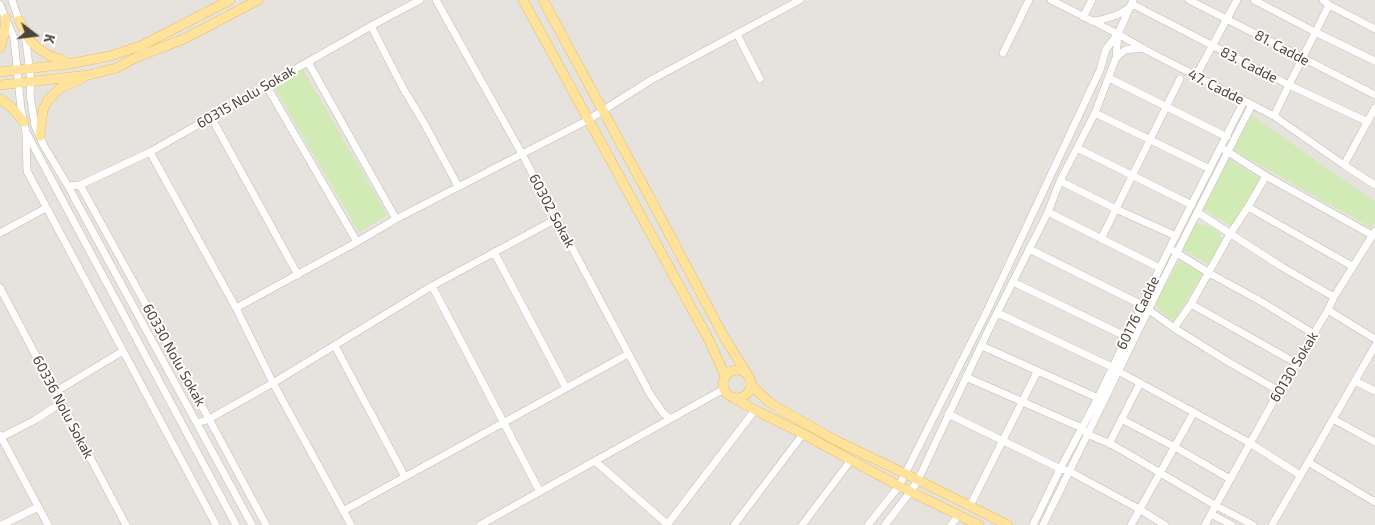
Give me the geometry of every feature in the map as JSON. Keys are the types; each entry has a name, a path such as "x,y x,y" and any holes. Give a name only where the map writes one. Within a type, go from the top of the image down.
{"main road":[{"path":"0,72 68,64 110,56 143,45 230,0"},
{"path":"0,84 89,75 116,68 137,57 184,39 258,0"},
{"path":"523,0 710,342 725,376"},
{"path":"543,0 724,337 751,380 751,386 747,394 743,397 734,398"},
{"path":"0,48 6,18"},
{"path":"19,20 30,41 50,56 68,64"},
{"path":"40,136 43,110 48,100 60,88 89,75"},
{"path":"0,99 11,107 24,122"},
{"path":"746,372 736,369 728,372 723,380 726,393 899,486 979,525"},
{"path":"751,386 778,408 834,440 1008,525"}],"street":[{"path":"12,0 26,41 31,82 31,103 35,126 44,146 68,186 252,525"},
{"name":"60315 Nolu Sokak","path":"68,186 80,185 150,152 420,0"},
{"name":"60302 Sokak","path":"436,0 522,154 650,394 663,413 670,419"},
{"path":"236,308 358,242 396,218 588,120 651,80 800,0"},
{"path":"1003,53 1030,0"},
{"name":"47. Cadde","path":"1050,0 1274,116 1375,185"},
{"path":"1092,0 1087,19 1101,20 1117,15 1132,4"},
{"name":"81. Cadde","path":"1189,0 1375,95"},
{"path":"1196,76 1238,0"},
{"path":"1254,0 1375,61"},
{"path":"1274,116 1316,32 1326,2 1375,29"},
{"path":"868,525 899,486 980,324 1100,70 1106,49 1118,34 1132,4"},
{"name":"83. Cadde","path":"1132,4 1289,85 1368,122"},
{"path":"0,5 14,38 21,109 26,132 27,171 216,525"},
{"path":"371,26 458,186"},
{"path":"737,34 760,79"},
{"path":"885,525 918,480 948,414 1048,212 1060,181 1095,113 1116,58 1118,34"},
{"path":"1116,58 1124,50 1142,48"},
{"path":"308,62 396,218"},
{"path":"1109,78 1227,137"},
{"path":"1101,239 1180,79"},
{"path":"266,85 358,242"},
{"name":"60176 Cadde","path":"1033,525 1061,469 1085,431 1098,398 1115,369 1127,337 1146,307 1169,249 1210,168 1224,150 1227,137 1244,101"},
{"path":"1043,525 1115,369 1146,307 1177,253 1224,150 1252,105"},
{"path":"1344,165 1375,108"},
{"path":"1095,113 1210,168"},
{"path":"211,117 298,275"},
{"path":"26,132 236,525"},
{"path":"1077,148 1192,205"},
{"path":"1224,150 1266,176 1373,233"},
{"path":"150,152 236,308 273,383 351,525"},
{"path":"1174,328 1191,304 1230,234 1266,176"},
{"path":"1060,181 1176,236"},
{"name":"60330 Nolu Sokak","path":"80,185 266,525"},
{"path":"1248,207 1352,266"},
{"path":"0,233 46,208"},
{"path":"1048,212 1160,268"},
{"path":"1197,212 1282,267 1334,297"},
{"path":"197,423 273,383 432,286 556,219"},
{"name":"60130 Sokak","path":"1205,525 1279,391 1373,233"},
{"path":"1029,249 1146,307 1174,328 1279,391"},
{"path":"1169,249 1314,334"},
{"path":"494,252 566,388"},
{"path":"1013,282 1127,337"},
{"path":"432,286 540,492"},
{"name":"60336 Nolu Sokak","path":"1,291 126,525"},
{"path":"1191,304 1296,363"},
{"path":"1328,310 1375,339"},
{"path":"998,313 1115,369 1250,443 1300,475"},
{"path":"335,346 405,477"},
{"path":"982,346 1098,398"},
{"path":"1272,525 1375,346"},
{"path":"55,392 123,351"},
{"path":"343,511 628,354"},
{"path":"970,506 1037,372"},
{"path":"966,377 1085,431 1253,525"},
{"path":"1355,380 1375,391"},
{"path":"1109,444 1140,383"},
{"path":"480,525 724,389"},
{"path":"48,525 0,437 35,420 61,403"},
{"path":"595,461 668,525 755,410"},
{"path":"1131,525 1194,412"},
{"path":"948,414 1061,469 1069,471 1165,525"},
{"path":"1121,419 1175,447 1230,479"},
{"path":"1333,419 1375,442"},
{"path":"734,525 803,434"},
{"path":"802,525 851,460"},
{"path":"1308,462 1375,502"},
{"path":"2,525 38,507"},
{"path":"1211,514 1232,525"},
{"path":"951,525 958,515"}],"shaded area":[{"path":"0,0 1375,0 1375,525 0,525"}],"green space":[{"path":"302,68 387,215 359,232 273,85"},
{"path":"1251,115 1375,202 1375,223 1372,228 1233,150"},
{"path":"1229,159 1261,179 1233,227 1202,208"},
{"path":"1195,223 1213,228 1218,232 1223,241 1209,265 1183,249"},
{"path":"1179,261 1203,274 1174,321 1162,314 1156,302"}]}
